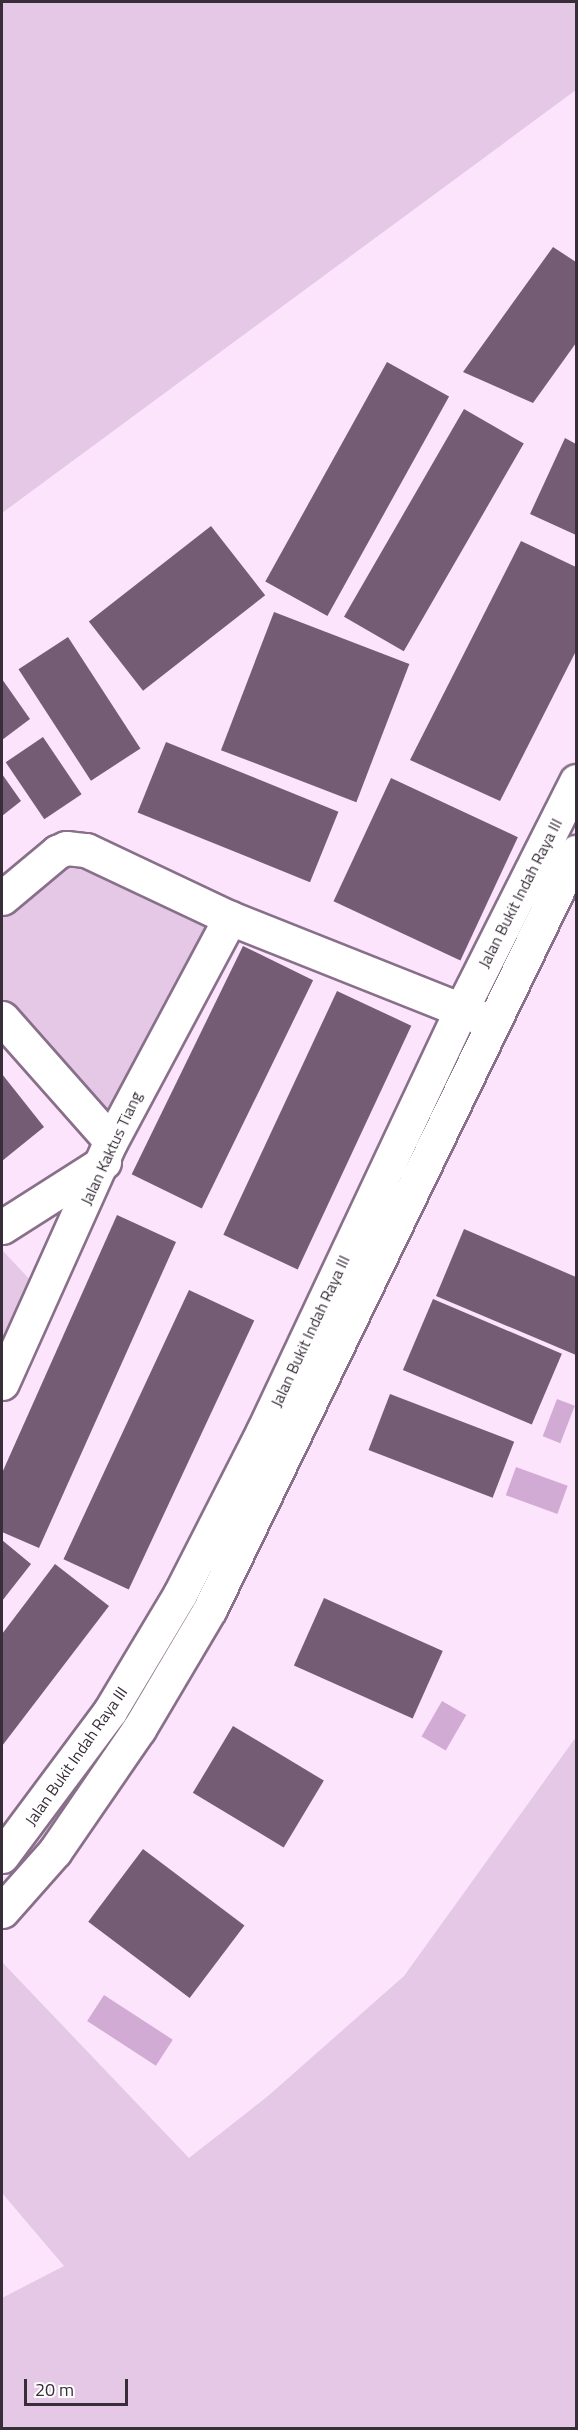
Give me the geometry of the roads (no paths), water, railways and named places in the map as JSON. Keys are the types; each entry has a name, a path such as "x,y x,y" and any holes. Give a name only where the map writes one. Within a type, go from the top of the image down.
{"street":[{"name":"Jalan Bukit Indah Raya III","path":"2,1856 27,1827 110,1711 180,1594 268,1420 462,1008 576,781"},
{"path":"2,898 57,852 75,848 230,918 462,1008 492,1024"},
{"path":"2,1911 54,1851 140,1729 210,1609 576,852"},
{"name":"Jalan Kaktus Tiang","path":"2,1383 108,1151 230,918"},
{"path":"2,1018 108,1151 2,1227"},
{"path":"180,1594 210,1609"}]}
